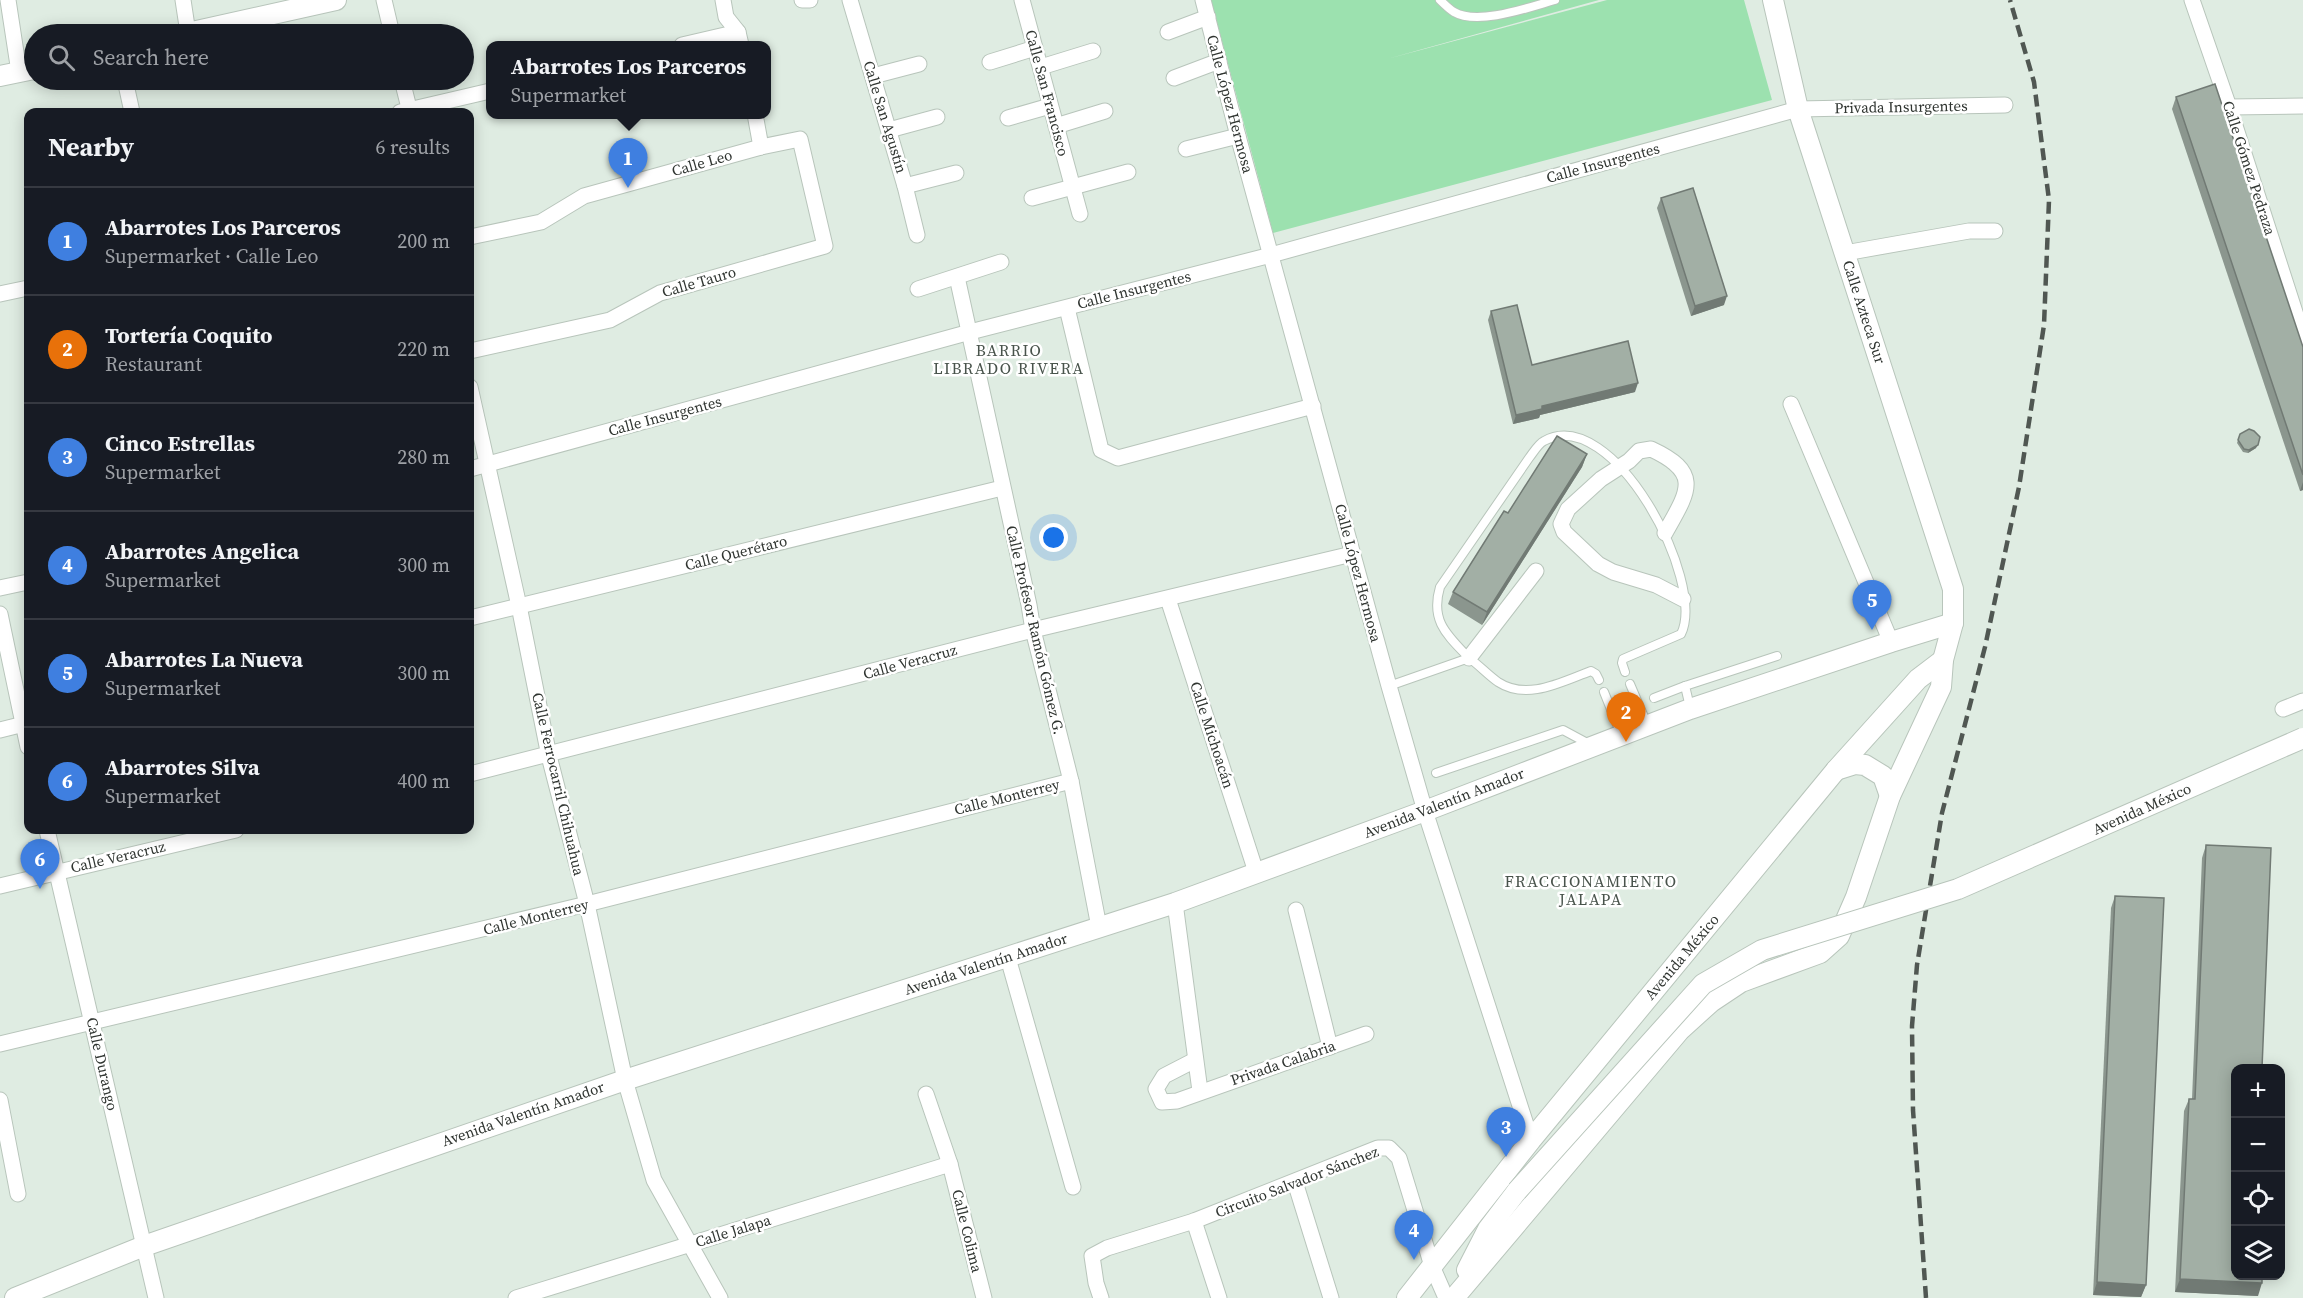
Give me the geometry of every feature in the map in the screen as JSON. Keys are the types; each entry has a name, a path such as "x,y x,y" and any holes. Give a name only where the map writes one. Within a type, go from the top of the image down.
{"street":[{"path":"8,0 18,72"},
{"path":"183,0 184,24"},
{"path":"229,24 336,0"},
{"path":"384,0 390,24"},
{"path":"721,41 740,39 726,17 723,0"},
{"name":"Calle San Agustín","path":"850,0 905,186 916,235"},
{"name":"Calle San Francisco","path":"1022,0 1080,214"},
{"name":"Calle López Hermosa","path":"1203,0 1238,136 1389,686 1425,811 1531,1140"},
{"name":"Calle Azteca Sur","path":"1773,0 1798,109 1953,589 1953,623"},
{"name":"Calle Gómez Pedraza","path":"2192,0 2303,337"},
{"path":"1168,32 1208,17"},
{"path":"990,62 1035,48"},
{"path":"1041,67 1092,51"},
{"path":"1174,78 1219,61"},
{"path":"873,76 919,64"},
{"path":"127,90 131,108"},
{"path":"403,90 406,108"},
{"path":"422,108 486,92"},
{"name":"Privada Insurgentes","path":"1798,109 2004,105"},
{"path":"1008,118 1050,106"},
{"path":"2229,107 2303,106"},
{"name":"Calle Insurgentes","path":"474,468 970,332 1271,255 1798,109"},
{"path":"1056,126 1105,111"},
{"path":"889,130 937,117"},
{"path":"755,119 761,147"},
{"path":"1186,149 1238,136"},
{"name":"Calle Leo","path":"474,236 541,222 584,196 761,147 800,139"},
{"name":"Calle Tauro","path":"474,350 610,320 660,292 825,246 800,139"},
{"path":"1032,198 1128,172"},
{"path":"905,186 956,173"},
{"path":"1845,253 1969,231 1995,231"},
{"path":"918,289 1001,262"},
{"name":"Calle Profesor Ramón Gómez G.","path":"957,277 1033,630 1071,781 1099,927"},
{"path":"0,294 24,289"},
{"path":"1067,308 1101,450 1118,458 1313,406"},
{"path":"1791,404 1891,642"},
{"name":"Calle Ferrocarril Chihuahua","path":"474,406 519,606 549,756 587,904 625,1080 654,1180 720,1298"},
{"path":"1665,532 1686,497 1685,480 1681,467 1651,449 1639,451 1619,468 1601,479 1568,509 1561,524 1564,532 1598,564 1613,572 1656,585 1683,599"},
{"name":"Calle Querétaro","path":"474,617 1002,488"},
{"name":"Calle Veracruz","path":"474,773 549,756 1033,630 1352,554"},
{"path":"1469,658 1536,572"},
{"path":"0,588 24,583"},
{"name":"Calle Michoacán","path":"1168,599 1256,872"},
{"path":"0,614 24,716"},
{"name":"Avenida Valentín Amador","path":"15,1298 144,1245 625,1080 1175,903 1425,811 1690,709 1953,623"},
{"name":"Avenida México","path":"1453,1298 1680,1030 1711,1002 1741,982 1820,953 1839,936 1856,897 1890,796 1941,687 1943,660 1953,623"},
{"name":"Avenida México","path":"1407,1298 1531,1140 1836,770 1918,679 1943,660"},
{"path":"2283,709 2303,701"},
{"path":"0,730 24,724"},
{"name":"Avenida México","path":"1453,1298 1488,1229 1517,1191 1703,984 1761,950 1958,889 2303,738"},
{"path":"1836,770 1855,764 1865,765 1883,776 1890,796"},
{"name":"Calle Monterrey","path":"0,1044 587,904 1071,781"},
{"name":"Calle Durango","path":"48,834 156,1298"},
{"name":"Calle Veracruz","path":"0,886 219,834"},
{"path":"1175,903 1200,1091"},
{"path":"1296,910 1330,1047"},
{"path":"1008,958 1073,1186"},
{"name":"Privada Calabria","path":"1195,1060 1164,1076 1156,1089 1162,1102 1177,1101 1366,1034"},
{"name":"Calle Colima","path":"926,1094 950,1164 984,1298"},
{"path":"0,1100 18,1194"},
{"name":"Circuito Salvador Sánchez","path":"1101,1298 1092,1256 1107,1248 1194,1221 1378,1148 1389,1148 1399,1158 1432,1266 1446,1298"},
{"name":"Calle Jalapa","path":"516,1298 950,1164"},
{"path":"1295,1182 1330,1298"},
{"path":"1194,1221 1219,1298"},
{"name":"Avenida México","path":"1432,1266 1488,1229"}],"lane":[{"path":"1440,0 1456,13 1473,17 1509,13 1555,0"},
{"path":"1599,680 1591,671 1537,690 1516,691 1498,682 1469,658 1445,633 1438,618 1436,602 1440,587 1528,458 1543,441 1560,436 1577,436 1600,447 1637,487 1665,532 1680,580 1686,617 1681,634 1623,659 1625,672"},
{"path":"1654,698 1778,656"},
{"path":"1389,686 1469,658"},
{"path":"1630,684 1647,725"},
{"path":"1685,686 1690,709"},
{"path":"1604,693 1622,735"},
{"path":"1436,773 1563,730 1593,746"}],"green space":[{"path":"1211,0 1599,0 1387,59 1607,0 1744,0 1772,100 1273,233"}],"building":[{"path":"2215,84 2303,347 2303,475 2176,97"},
{"path":"1693,188 1727,296 1695,306 1661,198"},
{"path":"1517,305 1532,365 1628,341 1638,383 1542,406 1542,409 1516,415 1491,311"},
{"path":"2249,429 2260,437 2258,445 2249,450 2244,449 2238,440 2240,434"},
{"path":"1557,436 1587,454 1487,612 1453,592 1504,511 1508,513"},
{"path":"2206,845 2271,848 2262,1064 2231,1064 2231,1280 2262,1280 2262,1283 2180,1279 2189,1099 2195,1099"},
{"path":"2115,896 2164,898 2146,1285 2097,1282"}],"railway":[{"path":"1926,1298 1913,1110 1912,1026 1917,965 1942,813 1985,647 2019,487 2044,325 2049,200 2034,82 2010,0"}],"place":[{"name":"Abarrotes Los Parceros","path":"628,188"},
{"name":"Abarrotes La Nueva","path":"1872,630"},
{"name":"Tortería Coquito","path":"1626,742"},
{"name":"Abarrotes Silva","path":"40,889"},
{"name":"Cinco Estrellas","path":"1506,1157"},
{"name":"Abarrotes Angelica","path":"1414,1260"}],"district":[{"name":"BARRIO LIBRADO RIVERA","path":"1009,359"},
{"name":"FRACCIONAMIENTO JALAPA","path":"1591,890"}]}
